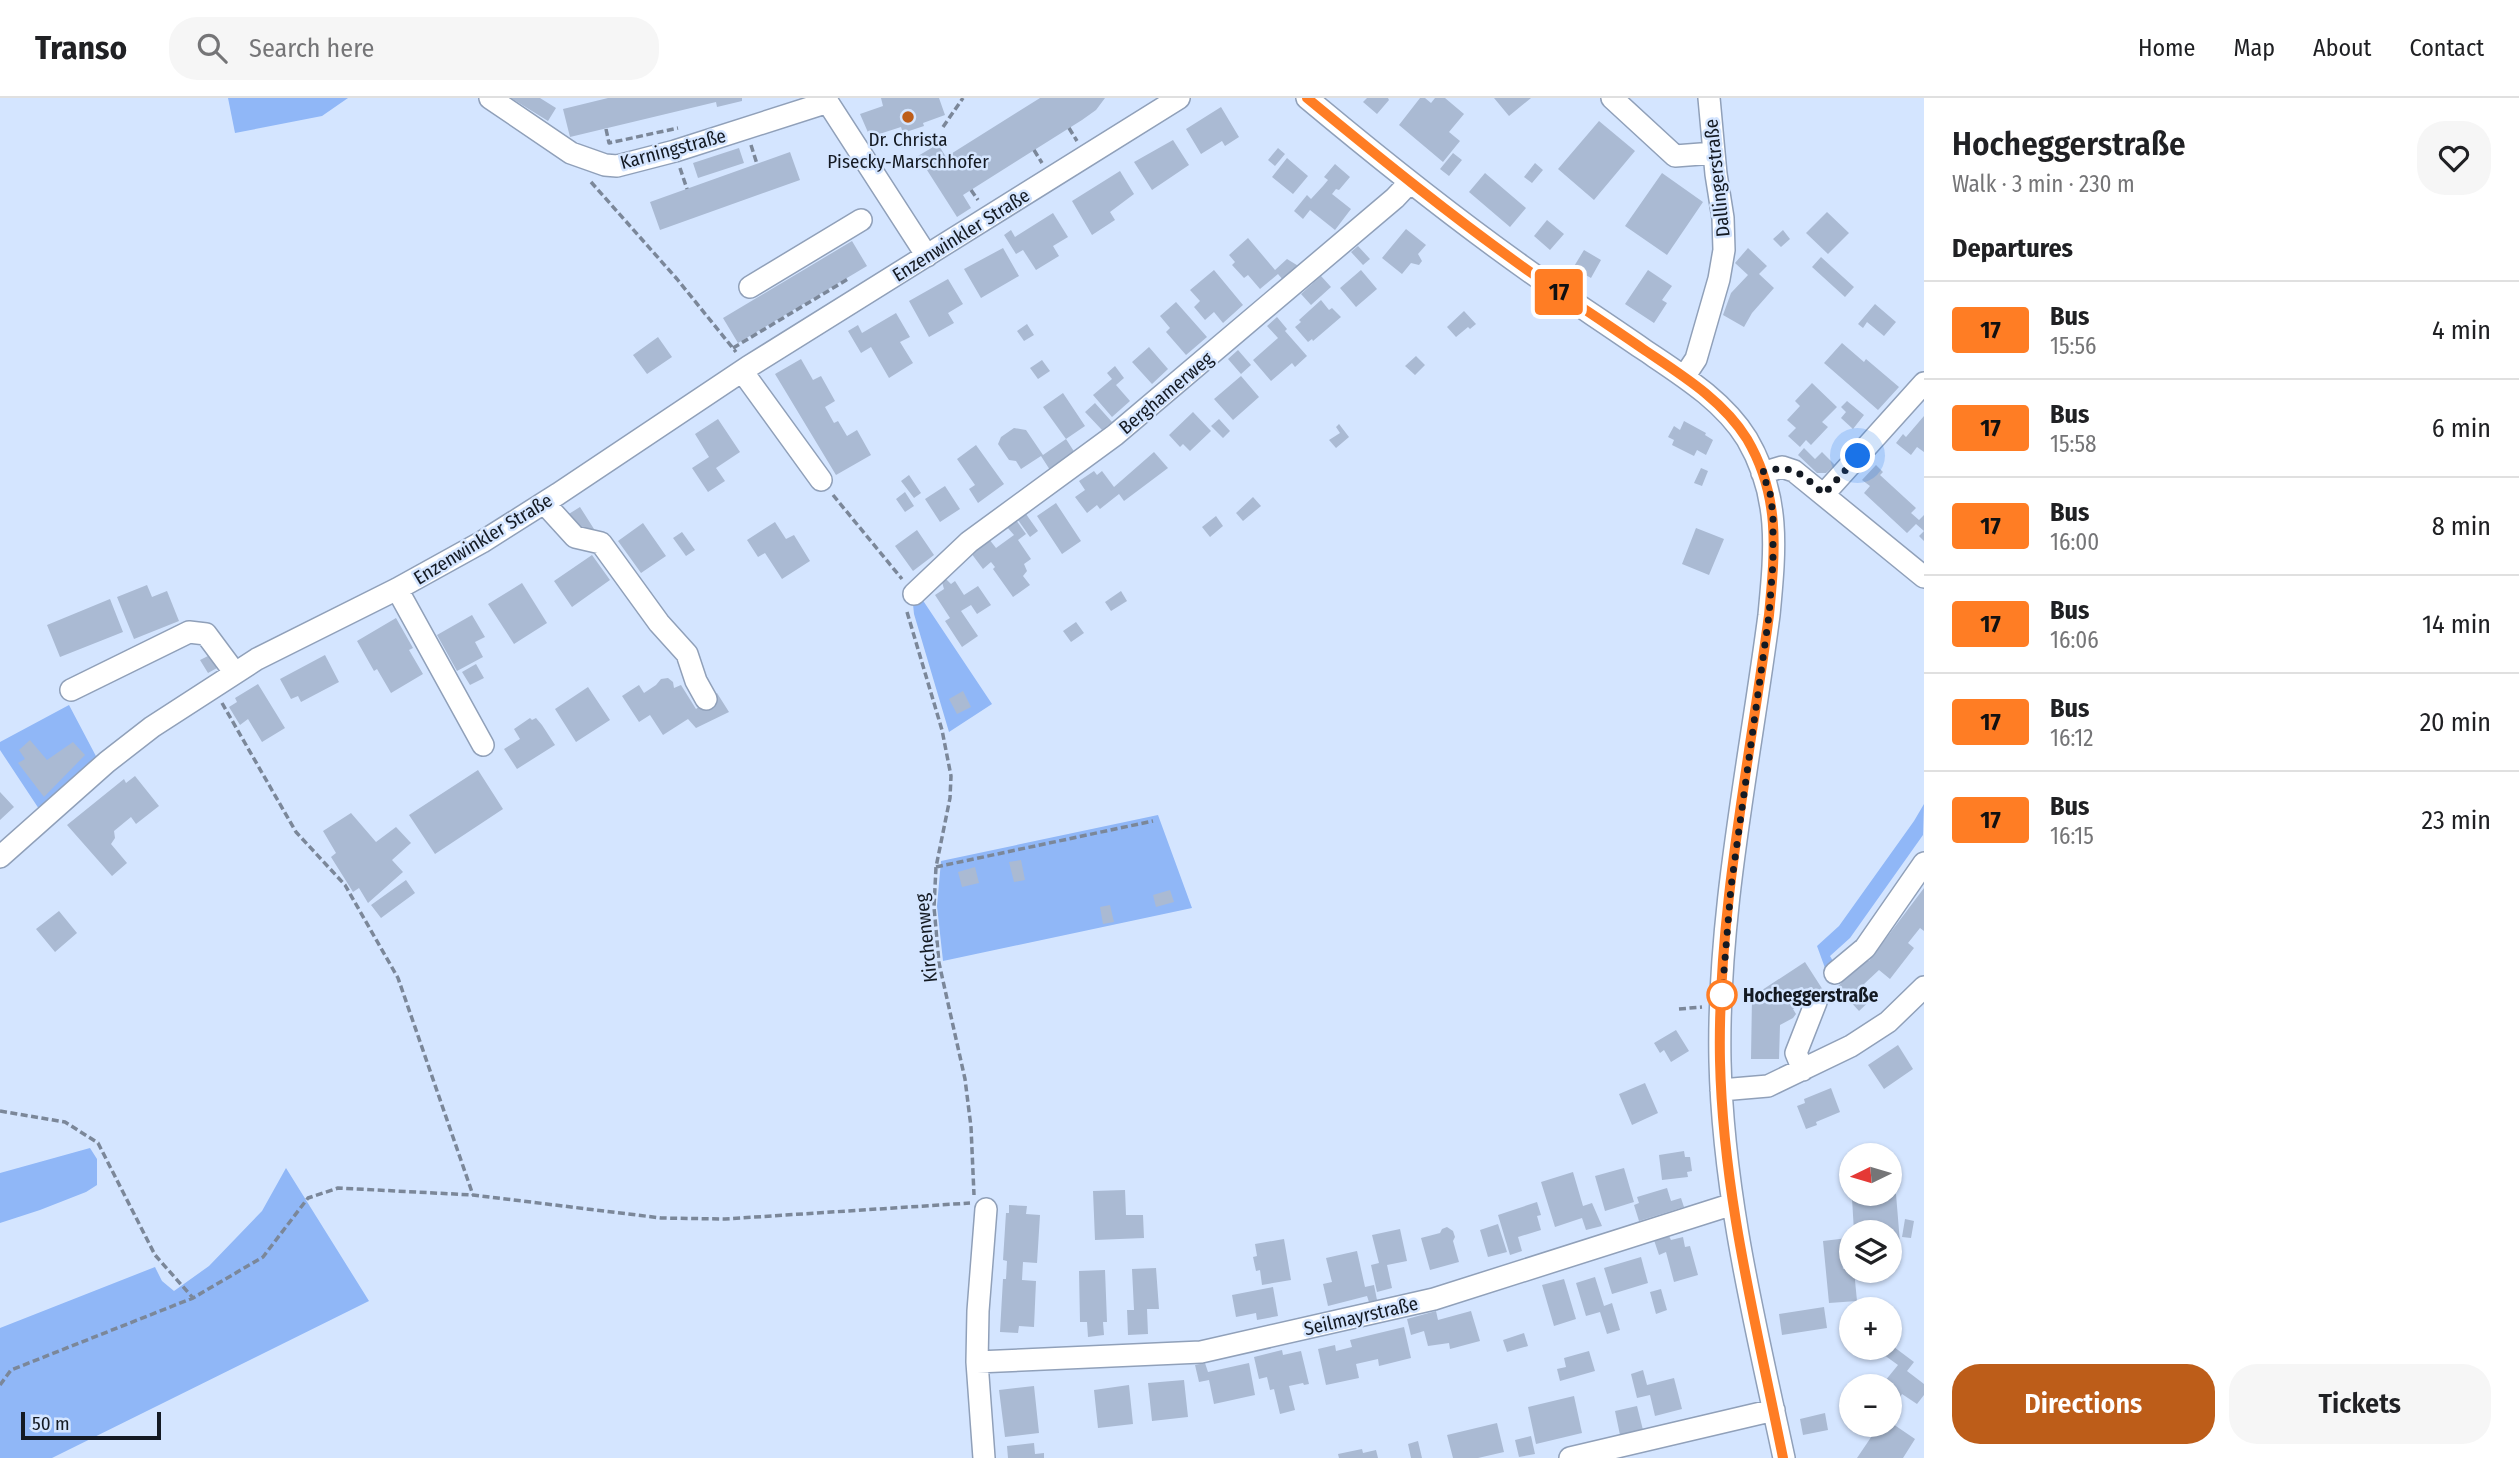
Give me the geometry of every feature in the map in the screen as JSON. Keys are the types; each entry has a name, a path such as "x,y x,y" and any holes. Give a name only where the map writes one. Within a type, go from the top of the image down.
{"street":[{"name":"Karningstraße","path":"490,98 571,153 617,166 675,151 827,100 927,256"},
{"name":"Enzenwinkler Straße","path":"0,857 107,762 152,727 235,673 482,542 745,369 1179,98"},
{"path":"1307,98 1410,182 1532,274 1685,377 1734,421 1751,446 1770,493 1773,563 1769,615 1726,929 1720,1057 1723,1127 1732,1205 1783,1458"},
{"path":"1612,98 1675,156 1714,153"},
{"name":"Dallingerstraße","path":"1685,377 1696,359 1719,279 1724,250 1723,218 1709,98"},
{"name":"Berghamerweg","path":"914,594 970,542 1102,446 1193,371 1395,198 1410,182"},
{"path":"750,287 861,220"},
{"path":"745,369 821,480"},
{"path":"1824,494 1924,383"},
{"path":"1762,472 1782,467 1794,471 1924,577"},
{"path":"544,503 575,537 601,543 659,623 687,654 696,681 706,699"},
{"name":"Enzenwinkler Straße","path":"397,589 483,745"},
{"path":"71,690 189,632 206,634 235,673"},
{"path":"1835,973 1865,948 1924,863"},
{"path":"1721,1090 1768,1086 1851,1046 1888,1022 1924,987"},
{"path":"1803,1070 1796,1053 1816,1002"},
{"name":"Seilmayrstraße","path":"977,1362 1201,1352 1434,1299 1732,1205"},
{"path":"981,1206 977,1362 984,1458"},
{"path":"1570,1458 1774,1410"}],"path":[{"path":"943,127 963,98"},
{"path":"1069,128 1079,144 1070,149"},
{"path":"606,129 609,143"},
{"path":"749,140 757,164"},
{"path":"1034,150 1043,166 1052,160"},
{"path":"678,162 687,189"},
{"path":"586,177 677,279 745,369"},
{"path":"971,190 981,205"},
{"path":"821,480 914,594"},
{"name":"Kirchenweg","path":"914,594 908,605 907,615 942,730 951,776 950,798 936,867 936,934 939,963 965,1080 981,1206"},
{"path":"213,688 296,832 345,885 398,978 472,1195"},
{"path":"936,867 1153,821"},
{"path":"0,1111 65,1122 98,1143 155,1255 193,1297"},
{"path":"0,1385 11,1370 193,1297 262,1257 308,1198 338,1188 472,1195 691,1220 981,1206"}],"shaded area":[{"path":"228,98 348,98 322,116 235,133"},
{"path":"920,596 992,704 949,732 914,614 913,604"},
{"path":"69,705 98,760 41,812 0,750 0,742"},
{"path":"1924,804 1923,835 1850,938 1830,956 1833,961 1825,968 1817,946 1839,926"},
{"path":"1158,815 1192,908 943,961 937,906 941,861"},
{"path":"90,1148 97,1159 97,1185 86,1192 0,1223 0,1173"},
{"path":"286,1168 369,1301 52,1458 0,1458 0,1328 155,1267 162,1281 174,1291 209,1266 262,1211"}],"building":[{"path":"511,98 540,98 556,108 548,121"},
{"path":"608,98 742,98 742,101 717,107 716,102 570,137 563,109"},
{"name":"Dr. Christa Pisecky-Marschhofer","path":"881,98 939,98 945,115 903,133 901,127 870,137 860,114 883,106"},
{"path":"1040,98 1105,98 1096,110 1082,120 963,195 971,208 957,217 918,156 938,144 946,157"},
{"path":"1367,98 1389,100 1377,114 1363,102"},
{"path":"1420,98 1431,103 1435,98 1445,98 1464,114 1449,132 1460,141 1443,162 1399,125"},
{"path":"1494,98 1531,98 1509,116"},
{"path":"1221,107 1239,137 1225,146 1222,141 1201,154 1186,129"},
{"path":"1599,121 1635,151 1594,200 1558,169"},
{"path":"1173,140 1189,165 1152,190 1134,162"},
{"path":"739,148 744,163 698,178 693,163"},
{"path":"1278,148 1285,154 1275,166 1268,160"},
{"path":"790,152 800,180 660,230 650,202"},
{"path":"1453,153 1462,160 1449,176 1440,169"},
{"path":"1287,158 1308,176 1293,194 1272,177"},
{"path":"1535,163 1543,170 1532,183 1524,177"},
{"path":"1335,164 1350,177 1332,194 1351,209 1335,230 1310,210 1303,219 1294,211 1307,195 1311,199 1323,186 1328,180 1324,177"},
{"path":"1120,171 1134,194 1110,212 1115,220 1092,235 1072,201"},
{"path":"1485,173 1526,208 1510,227 1469,192"},
{"path":"1662,173 1703,202 1667,255 1625,226"},
{"path":"1827,212 1849,233 1828,254 1806,233"},
{"path":"1053,213 1068,237 1053,246 1059,256 1036,270 1023,250 1016,254 1004,235 1011,230 1015,237"},
{"path":"1547,220 1564,234 1550,250 1534,236"},
{"path":"1406,229 1426,245 1418,254 1422,261 1419,265 1411,263 1402,274 1382,258"},
{"path":"1783,230 1790,239 1781,247 1773,239"},
{"path":"1248,238 1275,270 1287,259 1300,267 1284,281 1278,274 1260,289 1248,275 1244,278 1232,265 1235,262 1229,255"},
{"path":"852,241 867,266 738,343 723,318"},
{"path":"1358,246 1370,259 1363,265 1351,252"},
{"path":"1003,248 1019,276 981,298 964,269"},
{"path":"1748,248 1767,266 1759,274 1774,288 1752,313 1744,327 1723,315 1731,293 1748,275 1735,263"},
{"path":"1584,250 1601,260 1591,278 1573,268"},
{"path":"1821,257 1854,287 1845,297 1812,267"},
{"path":"1214,270 1243,305 1223,323 1214,312 1205,320 1194,307 1200,301 1190,290"},
{"path":"1361,270 1377,289 1356,307 1340,288"},
{"path":"1648,270 1672,286 1662,300 1667,303 1654,323 1625,304"},
{"path":"1321,276 1331,287 1311,305 1301,294"},
{"path":"948,279 963,304 948,313 954,323 929,337 909,301"},
{"path":"1321,300 1329,310 1332,308 1341,317 1313,341 1312,339 1308,342 1295,327"},
{"path":"1176,302 1207,337 1186,355 1166,332 1170,328 1160,316"},
{"path":"1875,304 1896,322 1884,336 1867,322 1863,328 1858,324"},
{"path":"1464,311 1476,324 1456,337 1447,327"},
{"path":"896,313 910,337 900,342 913,363 889,378 871,347 861,353 848,331 858,325 862,333"},
{"path":"1277,317 1287,329 1285,331 1307,356 1295,367 1292,363 1271,381 1253,360 1278,338 1267,326"},
{"path":"1027,324 1034,335 1024,341 1017,331"},
{"path":"658,337 672,357 647,374 633,355"},
{"path":"1842,343 1899,387 1878,410 1824,363"},
{"path":"1149,347 1168,369 1152,384 1132,362"},
{"path":"1238,350 1251,365 1241,374 1228,359"},
{"path":"1416,356 1425,365 1415,375 1405,366"},
{"path":"801,359 813,380 821,376 835,401 825,407 834,423 838,421 847,436 857,430 871,455 836,475 775,374"},
{"path":"1042,360 1050,371 1038,379 1030,368"},
{"path":"1115,366 1124,378 1116,385 1130,401 1112,417 1093,395 1112,379 1107,373"},
{"path":"1241,376 1259,397 1233,420 1214,399"},
{"path":"1812,383 1837,407 1822,422 1828,427 1811,445 1806,440 1800,447 1788,436 1796,428 1787,420 1800,406 1795,401"},
{"path":"1063,393 1085,426 1066,439 1043,407"},
{"path":"1847,401 1864,415 1853,429 1841,418 1846,412 1841,407"},
{"path":"1095,403 1112,422 1102,430 1085,412"},
{"path":"1193,412 1211,431 1190,451 1183,444 1180,447 1169,435"},
{"path":"1924,416 1924,452 1917,447 1911,455 1896,443 1903,434 1906,437"},
{"path":"718,419 740,452 716,468 725,481 708,492 692,468 709,457 695,434"},
{"path":"1219,419 1230,431 1223,438 1211,426"},
{"path":"1684,421 1713,440 1706,455 1697,450 1694,456 1672,445 1674,440 1668,437 1674,426 1680,430"},
{"path":"1339,424 1349,437 1336,448 1329,440 1340,433 1336,427"},
{"path":"1014,428 1026,430 1043,455 1066,439 1075,453 1050,470 1041,456 1021,469 1016,461 1009,460 998,444 1001,437"},
{"path":"976,445 1004,484 978,503 969,489 975,485 957,459"},
{"path":"1804,448 1815,459 1822,452 1835,465 1826,473 1817,473 1798,455"},
{"path":"1154,452 1168,468 1124,501 1119,494 1100,509 1097,505 1087,513 1075,497 1085,490 1079,481 1094,471 1097,475 1102,471 1114,487"},
{"path":"1876,465 1883,472 1880,475 1916,508 1911,513 1919,520 1924,515 1924,531 1916,524 1907,533 1864,493 1870,486 1862,480"},
{"path":"1701,468 1708,471 1702,486 1694,483"},
{"path":"909,475 921,493 914,498 901,481"},
{"path":"945,486 960,509 940,522 925,499"},
{"path":"905,492 914,506 905,512 896,499"},
{"path":"1253,497 1261,506 1243,521 1236,513"},
{"path":"1056,503 1081,541 1062,554 1037,516"},
{"path":"580,507 594,529 589,532 573,530 564,517"},
{"path":"1026,514 1038,531 1030,537 1018,520"},
{"path":"1216,516 1223,526 1210,537 1202,527"},
{"path":"1016,520 1026,534 1018,540 1031,559 1024,564 1027,571 1023,576 1030,585 1013,597 991,562 983,569 971,553 989,539 996,548 1014,535 1007,527"},
{"path":"775,522 786,539 794,535 810,561 782,579 765,553 758,557 747,540"},
{"path":"643,523 666,556 641,573 618,541"},
{"path":"1696,528 1724,539 1709,575 1682,564"},
{"path":"917,530 934,555 913,571 895,546"},
{"path":"682,532 695,550 686,556 673,538"},
{"path":"592,555 610,580 572,607 554,581"},
{"path":"946,579 951,584 955,581 964,595 978,586 991,605 977,614 971,605 961,611 978,636 962,647 945,621 950,618 935,595 944,589 942,582"},
{"path":"522,583 547,623 514,644 488,604"},
{"path":"147,585 152,597 167,591 179,621 134,639 117,597"},
{"path":"1121,591 1127,601 1111,611 1105,602"},
{"path":"110,599 123,632 60,657 47,625"},
{"path":"472,615 485,637 475,642 483,657 457,671 437,635"},
{"path":"396,618 413,648 409,650 423,674 391,693 377,669 374,671 357,641"},
{"path":"1076,622 1084,633 1071,642 1063,631"},
{"path":"210,655 217,668 208,673 200,660"},
{"path":"325,655 339,682 301,702 298,696 291,699 280,679"},
{"path":"476,664 484,678 470,685 462,672"},
{"path":"668,678 673,682 674,688 681,685 696,709 717,693 729,712 696,728 688,719 663,735 650,715 639,722 622,696 639,685 644,693 661,679"},
{"path":"258,684 285,728 262,742 248,719 240,725 229,707 237,702 235,698"},
{"path":"588,687 610,720 576,742 555,709"},
{"path":"963,691 971,707 957,714 949,699"},
{"path":"530,718 536,718 555,745 517,769 504,749 520,739 514,729"},
{"path":"30,740 47,760 73,742 85,755 44,797 18,763 25,759 19,750"},
{"path":"478,770 503,809 435,854 409,815"},
{"path":"135,776 159,806 136,824 131,817 114,831 115,838 111,844 127,863 112,876 67,825 124,779 126,783"},
{"path":"0,792 14,807 0,820"},
{"path":"351,813 376,842 396,827 411,843 392,860 403,872 368,903 359,888 353,892 331,857 336,853 323,831"},
{"path":"1021,860 1025,880 1014,882 1009,862"},
{"path":"975,867 979,883 962,887 958,872"},
{"path":"406,880 415,893 381,918 371,905"},
{"path":"1924,888 1924,931 1920,928 1908,943 1914,948 1890,979 1879,970 1864,984 1875,996 1859,1011 1837,987 1869,961"},
{"path":"1170,890 1174,902 1156,907 1153,895"},
{"path":"1110,905 1114,922 1103,924 1100,907"},
{"path":"59,911 77,933 55,952 36,929"},
{"path":"1805,962 1823,990 1793,1009 1796,1014 1793,1018 1780,1025 1779,1059 1751,1059 1752,997 1758,997 1756,994"},
{"path":"1676,1030 1689,1051 1671,1062 1664,1050 1660,1053 1654,1043"},
{"path":"1898,1045 1913,1069 1884,1089 1868,1065"},
{"path":"1645,1083 1658,1113 1632,1125 1619,1094"},
{"path":"1831,1088 1840,1112 1806,1129 1797,1106 1805,1103 1804,1099"},
{"path":"1684,1151 1685,1157 1690,1157 1692,1171 1687,1172 1688,1177 1662,1180 1659,1155"},
{"path":"1624,1168 1634,1202 1605,1211 1595,1176"},
{"path":"1573,1172 1583,1206 1592,1203 1602,1226 1586,1230 1582,1218 1555,1227 1541,1182"},
{"path":"1667,1188 1671,1201 1681,1198 1684,1207 1639,1221 1634,1205 1639,1203 1637,1197"},
{"path":"1125,1190 1126,1215 1143,1215 1144,1238 1095,1240 1093,1191"},
{"path":"1537,1202 1541,1215 1537,1216 1541,1230 1518,1237 1522,1251 1510,1255 1498,1215"},
{"path":"1009,1205 1027,1206 1026,1214 1040,1215 1037,1263 1023,1262 1022,1280 1036,1281 1034,1327 1019,1326 1018,1333 1000,1332 1003,1279 1006,1279 1007,1261 1003,1260 1006,1213 1009,1213"},
{"path":"1852,1206 1897,1206 1898,1220 1853,1220"},
{"path":"1905,1219 1914,1221 1911,1238 1902,1237"},
{"path":"1498,1224 1507,1252 1488,1257 1480,1230"},
{"path":"1447,1227 1453,1231 1459,1262 1430,1270 1421,1238 1440,1233"},
{"path":"1400,1229 1407,1261 1387,1265 1392,1288 1377,1292 1371,1265 1379,1263 1372,1235"},
{"path":"1669,1236 1671,1240 1683,1237 1685,1247 1690,1246 1698,1275 1674,1282 1666,1252 1659,1255 1654,1240"},
{"path":"1284,1239 1291,1280 1262,1285 1260,1270 1256,1271 1253,1257 1257,1256 1255,1244"},
{"path":"1839,1239 1839,1283 1855,1283 1857,1297 1839,1297 1839,1302 1829,1303 1823,1241"},
{"path":"1357,1251 1365,1287 1374,1285 1377,1300 1369,1302 1367,1296 1328,1306 1323,1284 1332,1282 1326,1258"},
{"path":"1641,1257 1648,1283 1612,1294 1604,1268"},
{"path":"1156,1268 1159,1309 1147,1309 1148,1334 1128,1335 1127,1310 1134,1310 1132,1269"},
{"path":"1105,1270 1107,1322 1103,1322 1104,1335 1088,1337 1087,1322 1080,1322 1079,1271"},
{"path":"1595,1277 1604,1306 1612,1303 1620,1330 1607,1334 1600,1312 1586,1316 1576,1283"},
{"path":"1564,1279 1576,1319 1554,1326 1542,1285"},
{"path":"1273,1287 1278,1316 1257,1320 1256,1313 1236,1317 1232,1295"},
{"path":"1661,1289 1667,1310 1656,1314 1650,1292"},
{"path":"1824,1307 1827,1328 1782,1335 1779,1314"},
{"path":"1436,1311 1438,1320 1471,1311 1480,1341 1450,1349 1449,1343 1428,1346 1424,1331 1411,1335 1407,1319"},
{"path":"1404,1327 1411,1358 1379,1366 1378,1359 1356,1364 1359,1378 1326,1385 1318,1349 1335,1345 1336,1351 1352,1347 1350,1340"},
{"path":"1524,1333 1528,1346 1507,1352 1503,1340"},
{"path":"1282,1350 1283,1355 1301,1351 1309,1384 1289,1386 1295,1410 1280,1414 1274,1389 1270,1390 1267,1377 1259,1379 1254,1357"},
{"path":"1589,1351 1595,1371 1560,1381 1557,1369 1566,1367 1564,1358"},
{"path":"1902,1353 1914,1362 1907,1371 1924,1384 1924,1395 1917,1404 1902,1394 1902,1374 1891,1374 1898,1365 1891,1360 1902,1360"},
{"path":"1205,1363 1208,1372 1249,1363 1255,1395 1214,1404 1209,1380 1199,1382 1195,1365"},
{"path":"1643,1370 1647,1385 1674,1378 1682,1409 1655,1416 1650,1395 1637,1398 1631,1374"},
{"path":"1184,1380 1188,1417 1152,1421 1148,1383"},
{"path":"1129,1385 1133,1424 1098,1428 1094,1390"},
{"path":"1034,1386 1039,1433 1005,1437 999,1390"},
{"path":"1574,1396 1582,1433 1536,1444 1528,1407"},
{"path":"1637,1406 1643,1430 1620,1435 1615,1411"},
{"path":"1825,1413 1828,1430 1803,1435 1800,1419"},
{"path":"1497,1423 1504,1452 1478,1458 1453,1458 1447,1435"},
{"path":"1902,1430 1915,1439 1903,1458 1857,1458 1871,1437 1902,1437"},
{"path":"1531,1436 1535,1454 1519,1457 1515,1440"},
{"path":"1418,1441 1422,1458 1411,1458 1408,1444"},
{"path":"1034,1443 1035,1454 1044,1453 1044,1458 1008,1458 1007,1446"},
{"path":"1362,1449 1363,1453 1376,1450 1378,1458 1339,1458 1338,1454"}],"bus line":[{"name":"17","path":"1307,98 1410,182 1532,274 1685,377 1713,400 1746,437 1770,493 1774,540 1769,615 1726,929 1720,1057 1723,1127 1732,1205 1783,1458"}],"place":[{"name":"Dr. Christa Pisecky-Marschhofer","path":"908,117"},
{"name":"Hocheggerstraße","path":"1722,995"}],"route":[{"path":"1722,995 1726,929 1769,615 1773,563 1773,515 1770,493 1762,472 1782,467 1794,471 1824,494 1858,456"}]}
